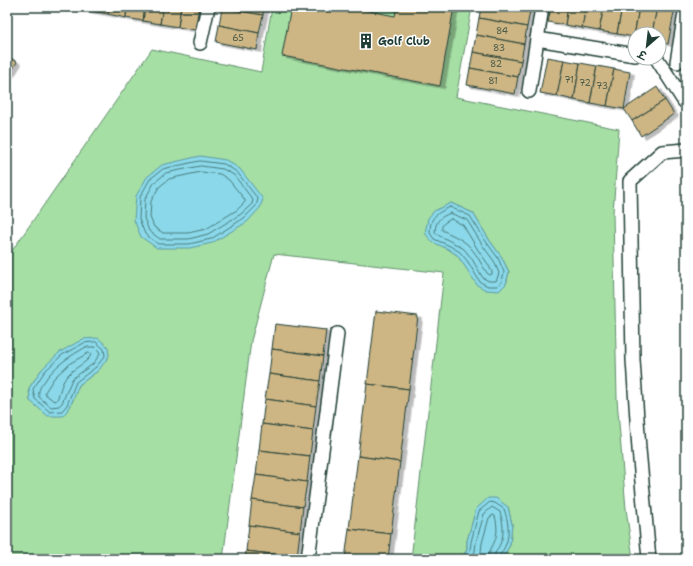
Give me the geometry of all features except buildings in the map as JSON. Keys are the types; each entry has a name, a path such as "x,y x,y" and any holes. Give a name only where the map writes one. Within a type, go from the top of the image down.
{"street":[{"path":"200,42 208,7"},
{"path":"529,91 542,7"},
{"path":"667,60 682,63 686,7"},
{"path":"537,39 627,54"},
{"path":"660,66 684,101 686,101"},
{"path":"650,559 639,449 634,360 630,181 662,152 686,150"},
{"path":"308,559 337,334"}],"green space":[{"path":"272,7 472,7 456,97 619,129 613,213 617,399 626,509 633,559 502,559 510,545 512,524 508,507 476,509 467,541 467,549 462,559 411,559 444,273 274,254 251,341 223,559 7,559 7,258 152,49 261,72","holes":["451,203 473,213 501,256 509,272 506,284 464,265 457,255 448,249","42,369 99,370 79,385 70,407 30,401 29,388"]}],"water":[{"path":"200,156 226,160 240,169 263,199 260,208 247,222 212,243 190,248 157,248 141,237 134,220 136,196 147,177 162,165"},
{"path":"451,203 473,213 501,256 509,272 506,284 499,291 486,290 477,285 457,255 432,242 425,233 428,218 434,211"},
{"path":"98,338 108,347 109,356 99,370 79,385 70,407 63,416 48,416 30,401 29,388 42,369 60,352 83,339"},
{"path":"488,498 496,498 508,507 512,524 510,545 502,559 462,559 467,549 467,541 476,509"}],"place":[{"name":"Golf Club","path":"366,41"}]}
